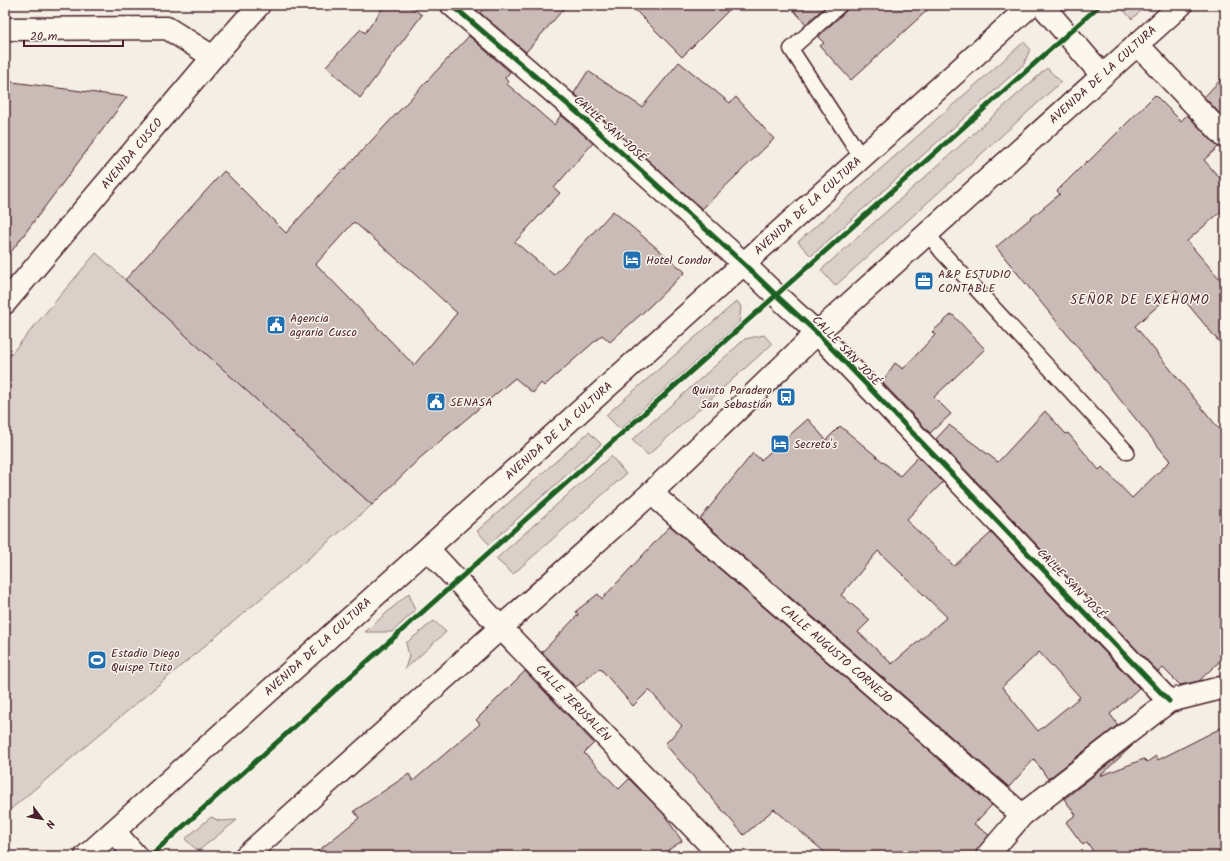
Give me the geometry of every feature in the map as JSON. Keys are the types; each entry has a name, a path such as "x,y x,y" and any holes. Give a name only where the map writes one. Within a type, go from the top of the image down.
{"main road":[{"name":"AVENIDA CUSCO","path":"5,303 213,57 260,5"},
{"name":"CALLE SAN JOSÉ","path":"452,5 580,114 817,333 1168,701"},
{"name":"AVENIDA DE LA CULTURA","path":"86,856 1032,5"},
{"path":"1042,5 1102,75"},
{"name":"AVENIDA DE LA CULTURA","path":"246,856 651,492 817,333 1181,5"},
{"path":"5,29 167,28 213,57"},
{"path":"1137,44 1225,137"},
{"name":"CALLE AUGUSTO CORNEJO","path":"651,492 1022,815"},
{"name":"CALLE JERUSALÉN","path":"428,549 501,628 721,856"},
{"path":"987,856 1022,815 1168,701 1225,687"},
{"path":"114,831 136,856"}],"lane":[{"path":"840,5 791,49 862,158"},
{"path":"928,233 941,250 1127,452"}],"shaded area":[{"path":"1118,5 1147,5 1132,19"},
{"path":"1024,42 1030,49 1024,64 811,256 798,242"},
{"path":"1047,68 1061,82 835,286 821,270"},
{"name":"Estadio Diego Quispe Ttito","path":"96,253 372,505 5,814 5,361"},
{"path":"737,301 741,307 739,323 620,429 606,415"},
{"path":"764,335 772,344 648,455 632,440 745,339"},
{"path":"589,432 601,444 489,544 477,531"},
{"path":"611,456 626,474 513,574 496,559"},
{"path":"409,593 415,611 392,632 365,632"},
{"path":"434,621 446,632 405,669 409,656 406,643"},
{"path":"211,817 220,821 237,820 198,851 185,839"}],"building":[{"path":"385,5 408,5 422,15 360,98 326,66 361,29 365,33"},
{"path":"486,5 567,5 526,52 480,13"},
{"path":"630,5 734,5 682,57"},
{"path":"789,5 827,5 806,24"},
{"path":"848,5 933,5 851,80 820,46 824,43 818,37 846,11"},
{"path":"469,36 510,72 505,78 508,82 507,84 554,125 561,115 593,143 554,188 560,193 515,242 554,275 613,211 685,272 610,342 602,335 544,386 541,383 533,393 515,378 420,458 372,505 125,280 224,171 286,233 342,170 343,171","holes":["354,222 457,313 414,365 316,264"]},
{"path":"679,62 730,103 736,97 774,139 702,209 574,93 588,71 642,107"},
{"path":"1225,75 1225,119 1204,97"},
{"path":"5,81 127,97 5,260"},
{"path":"1155,95 1181,121 1187,115 1218,147 1204,160 1225,184 1225,208 1187,241 1225,285 1225,349 1176,290 1135,326 1225,436 1225,656 1199,681 1180,685 1163,668 1158,672 936,439 949,425 998,462 1045,411 1066,434 1068,433 1099,470 1102,467 1132,498 1170,461 996,247 1060,194 1057,191"},
{"path":"952,314 985,349 934,397 951,414 930,433 882,382 895,363 903,369 935,335 932,332"},
{"path":"808,419 826,440 840,426 900,476 918,457 943,482 906,520 954,566 991,533 1139,688 1110,714 1118,725 1048,779 1034,759 1009,787 700,519 753,453 761,460","holes":["878,551 947,617 892,664 858,632 870,620 841,595","1039,652 1080,697 1038,731 1002,687"]},
{"path":"670,526 992,805 974,824 989,835 973,856 829,856 774,809 744,835 665,744 682,726 649,690 633,706 600,668 576,687 542,652 578,615 576,611 598,594 602,599"},
{"path":"525,671 594,743 584,753 619,789 629,779 663,813 682,841 659,856 312,856 359,818 354,811 409,774 413,781 480,724 476,720"},
{"path":"1225,726 1225,856 1096,856 1087,842 1083,845 1066,822 1076,815 1064,799 1133,745 1100,776 1144,759 1147,762 1156,756 1158,760"}],"cycle path":[{"path":"452,5 579,114 744,264 817,333 1169,701"},
{"path":"150,856 1100,5"}],"place":[{"name":"Hotel Condor","path":"632,260"},
{"name":"A&P ESTUDIO CONTABLE","path":"924,281"},
{"name":"Agencia agraria Cusco","path":"276,325"},
{"name":"Quinto Paradero San Sebastián","path":"786,397"},
{"name":"SENASA","path":"436,402"},
{"name":"Secreto's","path":"780,444"},
{"name":"Estadio Diego Quispe Ttito","path":"97,660"}],"district":[{"name":"SEÑOR DE EXEHOMO","path":"1140,300"}]}
